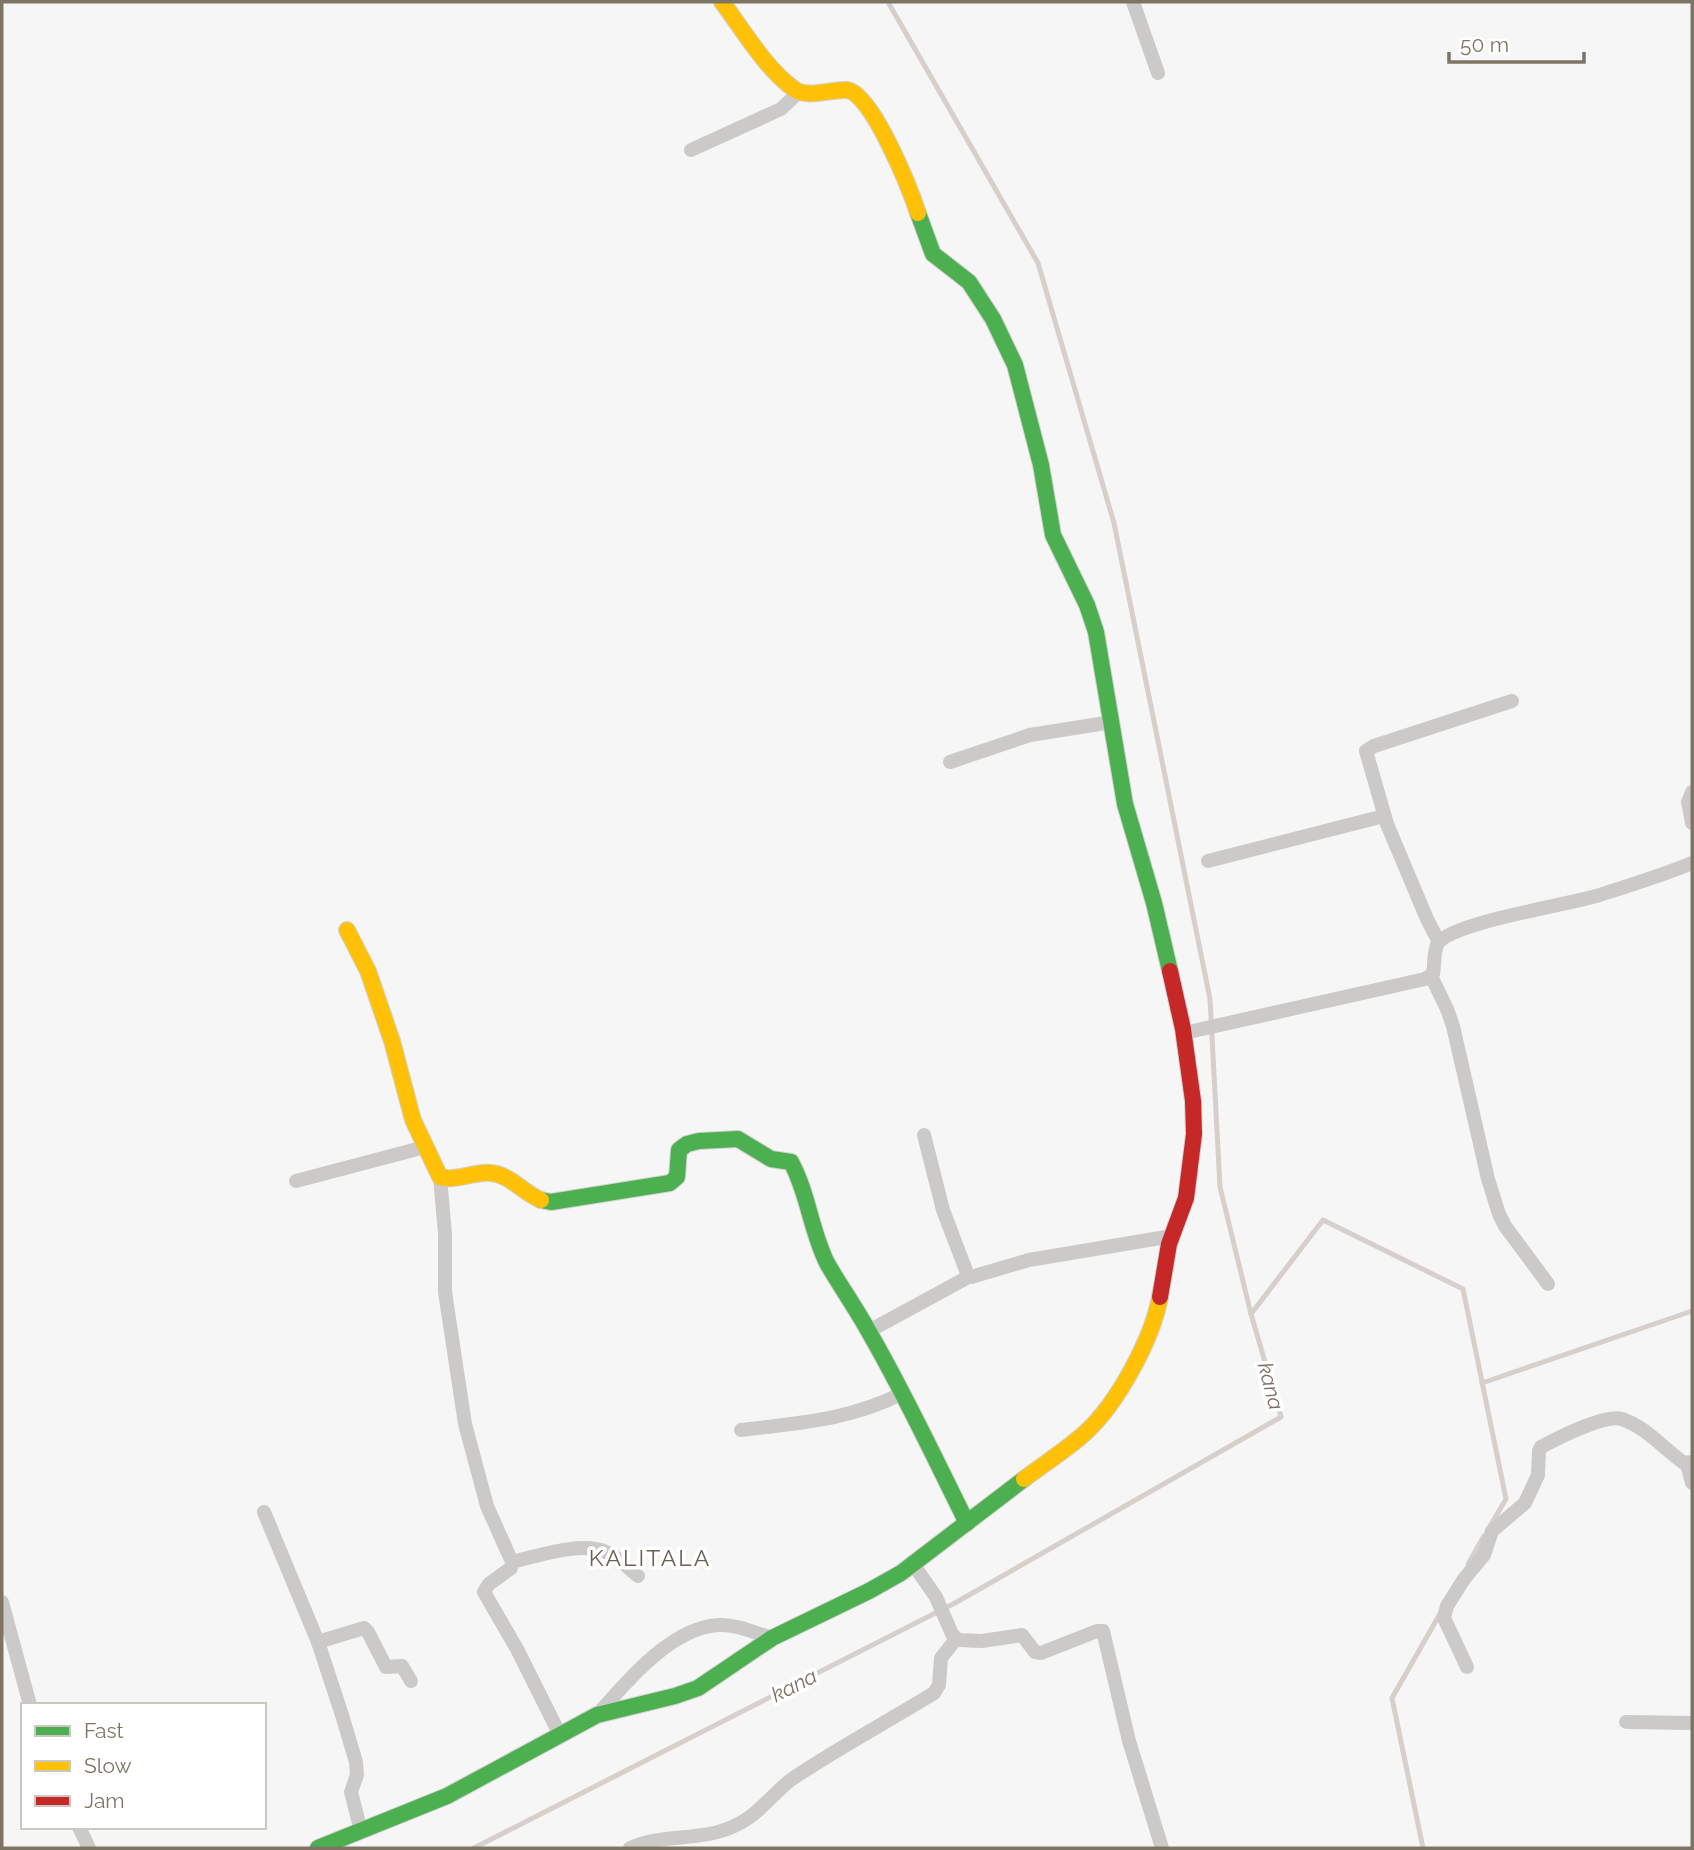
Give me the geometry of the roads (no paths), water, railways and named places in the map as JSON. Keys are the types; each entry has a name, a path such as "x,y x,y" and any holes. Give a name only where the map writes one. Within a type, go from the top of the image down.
{"street":[{"path":"318,1848 447,1796 597,1716 624,1707 669,1698 705,1685 772,1637 873,1590 913,1564 1086,1432 1110,1404 1130,1374 1151,1328 1162,1292 1167,1252 1186,1198 1194,1133 1193,1101 1184,1033 1154,903 1125,804 1100,647 1092,617 1053,535 1041,465 1023,389 993,319 969,282 933,254 903,171 865,102 854,92 846,90 799,92 790,87 767,62 722,2"},
{"path":"1133,2 1158,73"},
{"path":"691,149 781,109 799,92"},
{"path":"1439,942 1384,816 1367,754 1369,749 1512,701"},
{"path":"950,762 1030,735 1112,722"},
{"path":"1692,792 1688,802 1692,823"},
{"path":"1208,862 1384,816"},
{"path":"1184,1033 1431,976 1439,942 1455,933 1497,919 1595,897 1692,863"},
{"path":"347,930 368,971 392,1041 407,1101 440,1177 445,1234 445,1292 465,1424 486,1506 512,1562 511,1568 485,1588 485,1594 517,1649 560,1735"},
{"path":"1431,976 1453,1027 1488,1179 1499,1214 1504,1226 1548,1284"},
{"path":"924,1135 943,1210 970,1276"},
{"path":"440,1177 446,1179 485,1173 497,1174 505,1176 539,1201 568,1201 670,1183 677,1177 679,1150 683,1146 729,1138 742,1140 771,1160 791,1162 797,1173 818,1243 903,1393 967,1523"},
{"path":"296,1181 425,1147"},
{"path":"869,1331 970,1276 975,1277 1029,1260 1172,1236"},
{"path":"741,1430 830,1419 872,1407 903,1393"},
{"path":"1467,1667 1444,1618 1445,1610 1464,1578 1484,1555 1489,1536 1496,1526 1525,1503 1536,1483 1538,1456 1542,1447 1607,1419 1621,1418 1649,1434 1689,1463 1692,1483"},
{"path":"264,1512 318,1642 356,1762 357,1775 351,1792 361,1830"},
{"path":"512,1562 555,1552 597,1549 615,1557 638,1576"},
{"path":"913,1564 941,1607 954,1637 964,1642 1022,1635 1035,1652 1041,1653 1103,1631 1129,1741 1162,1848"},
{"path":"2,1602 29,1703"},
{"path":"597,1716 641,1669 672,1643 692,1631 722,1625 772,1637"},
{"path":"318,1642 364,1628 369,1632 386,1667 402,1666 411,1681"},
{"path":"630,1848 649,1841 709,1835 745,1820 803,1772 934,1693 939,1685 941,1658 954,1637"},
{"path":"1626,1722 1692,1723"},
{"path":"80,1829 89,1848"}],"waterway":[{"path":"888,2 1038,263 1114,523 1210,999 1220,1187 1251,1314"},
{"name":"kana","path":"474,1848 955,1603 1281,1417 1251,1314 1323,1220 1463,1289 1506,1499 1489,1528"},
{"path":"1482,1383 1692,1311"},
{"name":"kana","path":"1468,1564 1484,1536"},
{"name":"kana","path":"1423,1848 1392,1698 1441,1612"}],"district":[{"name":"KALITALA","path":"650,1557"}]}
